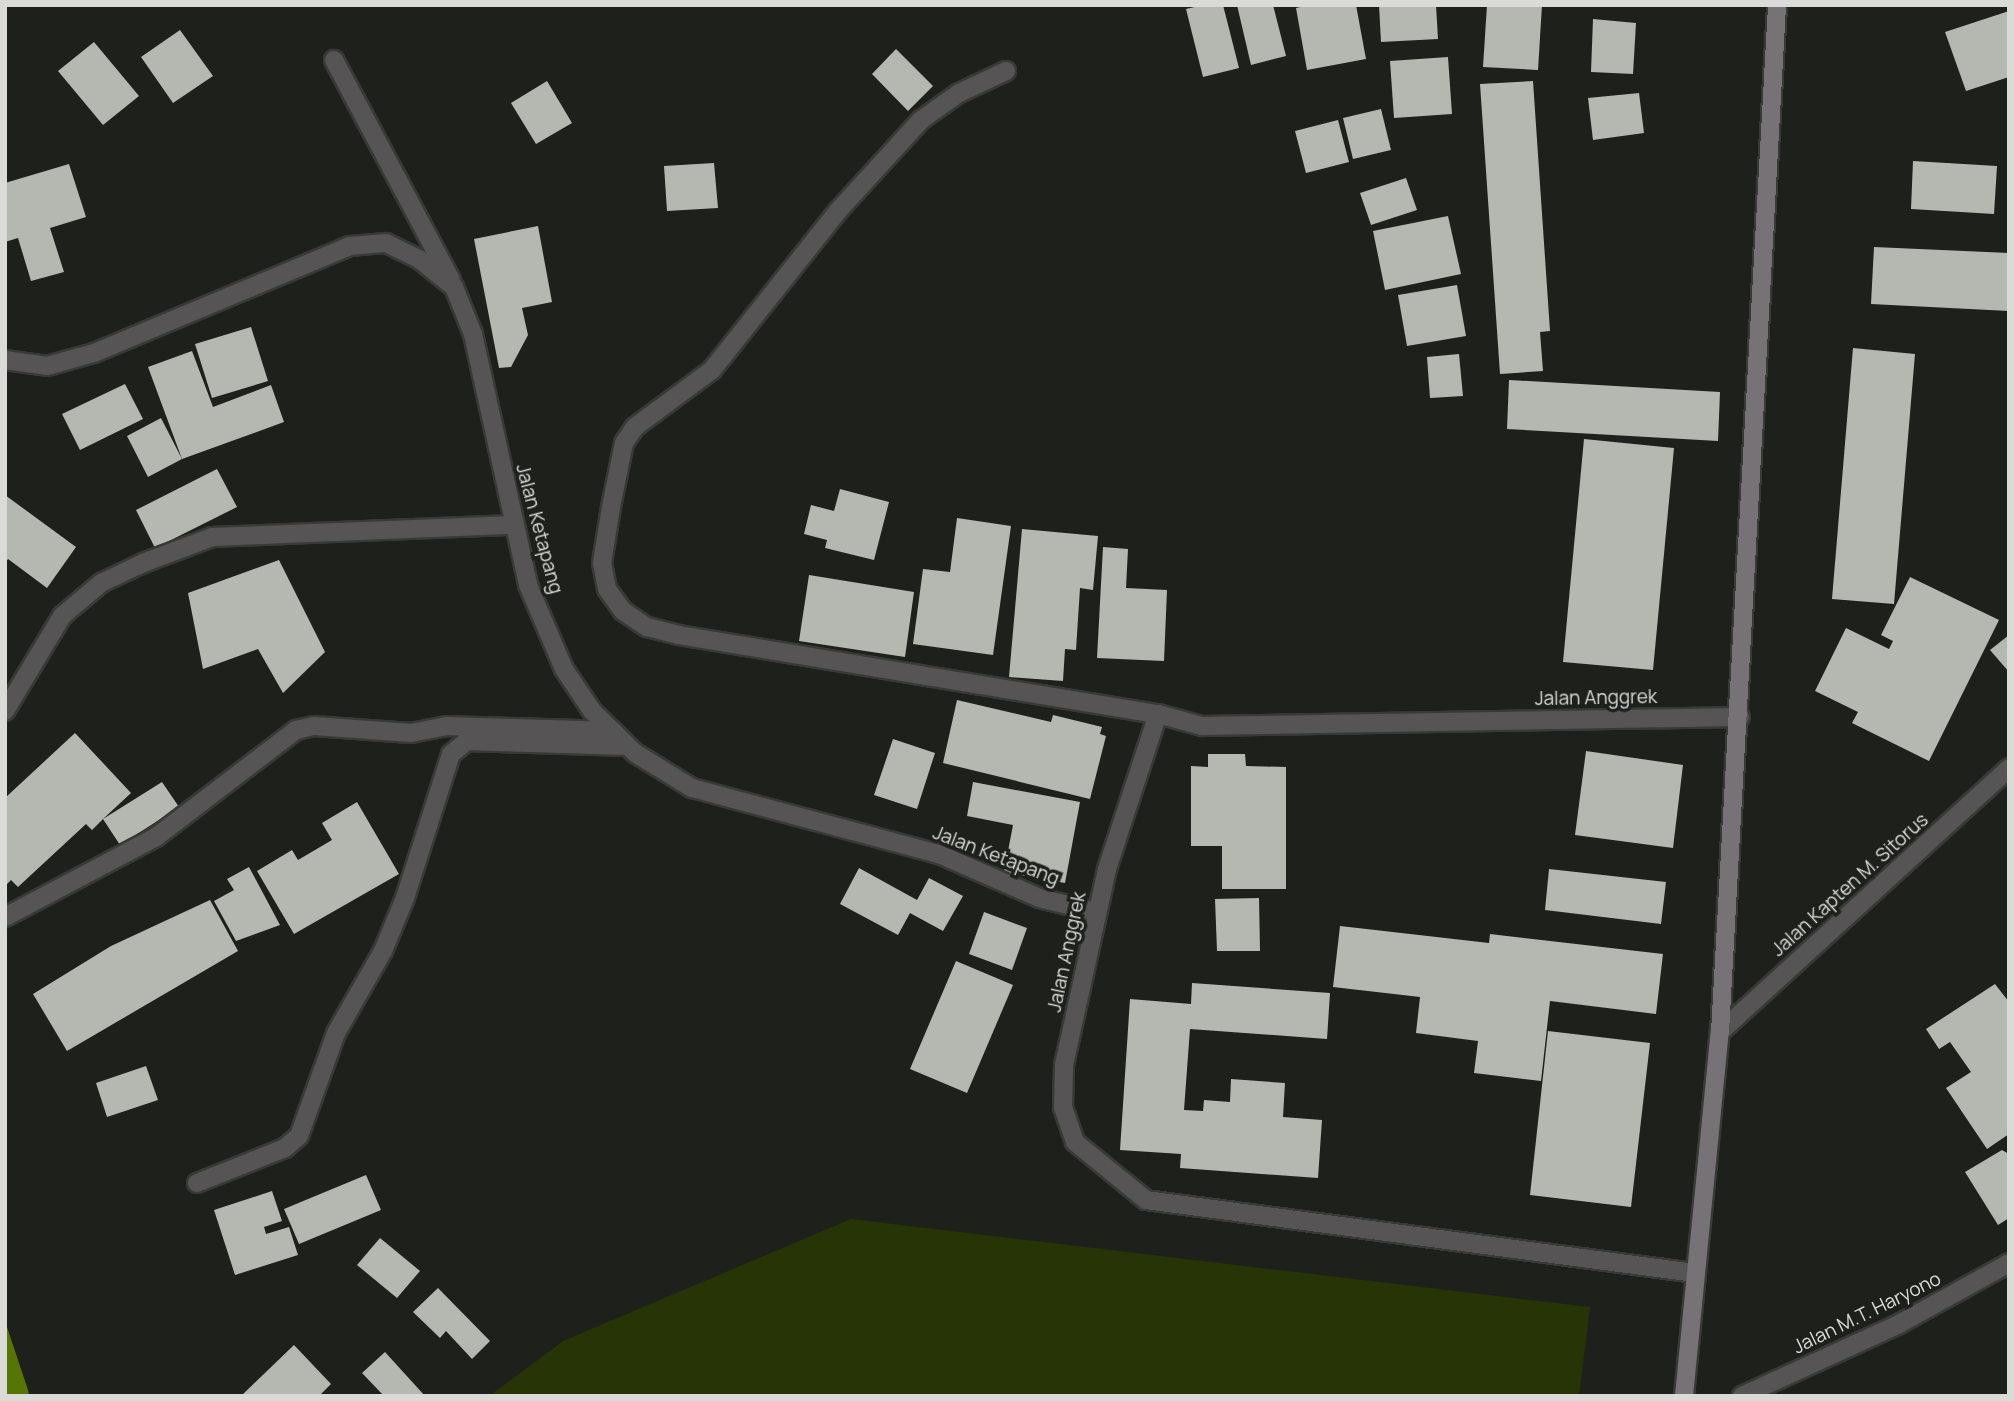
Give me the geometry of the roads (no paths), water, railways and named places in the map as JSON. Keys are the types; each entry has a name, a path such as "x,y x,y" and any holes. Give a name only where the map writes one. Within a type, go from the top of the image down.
{"main road":[{"path":"1684,1396 1720,1032 1740,717 1777,5"}],"street":[{"name":"Jalan Ketapang","path":"334,60 454,286 473,334 528,585 565,669 592,711 627,746 692,788 939,854 1039,898 1096,912"},
{"path":"1006,71 959,93 921,120 838,211 712,370 635,428 624,443 611,507 602,563 607,589 623,611 639,622 679,635 1158,714"},
{"path":"5,360 47,366 94,353 350,246 386,243 419,259 454,286"},
{"path":"5,711 62,616 101,583 212,537 514,525"},
{"name":"Jalan Anggrek","path":"1695,1273 1146,1200 1075,1142 1063,1107 1064,1065 1096,912 1158,714 1202,726 1740,717"},
{"path":"5,917 156,837 296,730 314,726 411,733 447,726 613,731"},
{"path":"197,1183 285,1148 299,1136 337,1033 383,951 405,898 451,754 467,741 627,746"},
{"name":"Jalan Kapten M. Sitorus","path":"1720,1032 2009,768"},
{"name":"Jalan M.T. Haryono","path":"1742,1396 1899,1325 2009,1264"}]}
